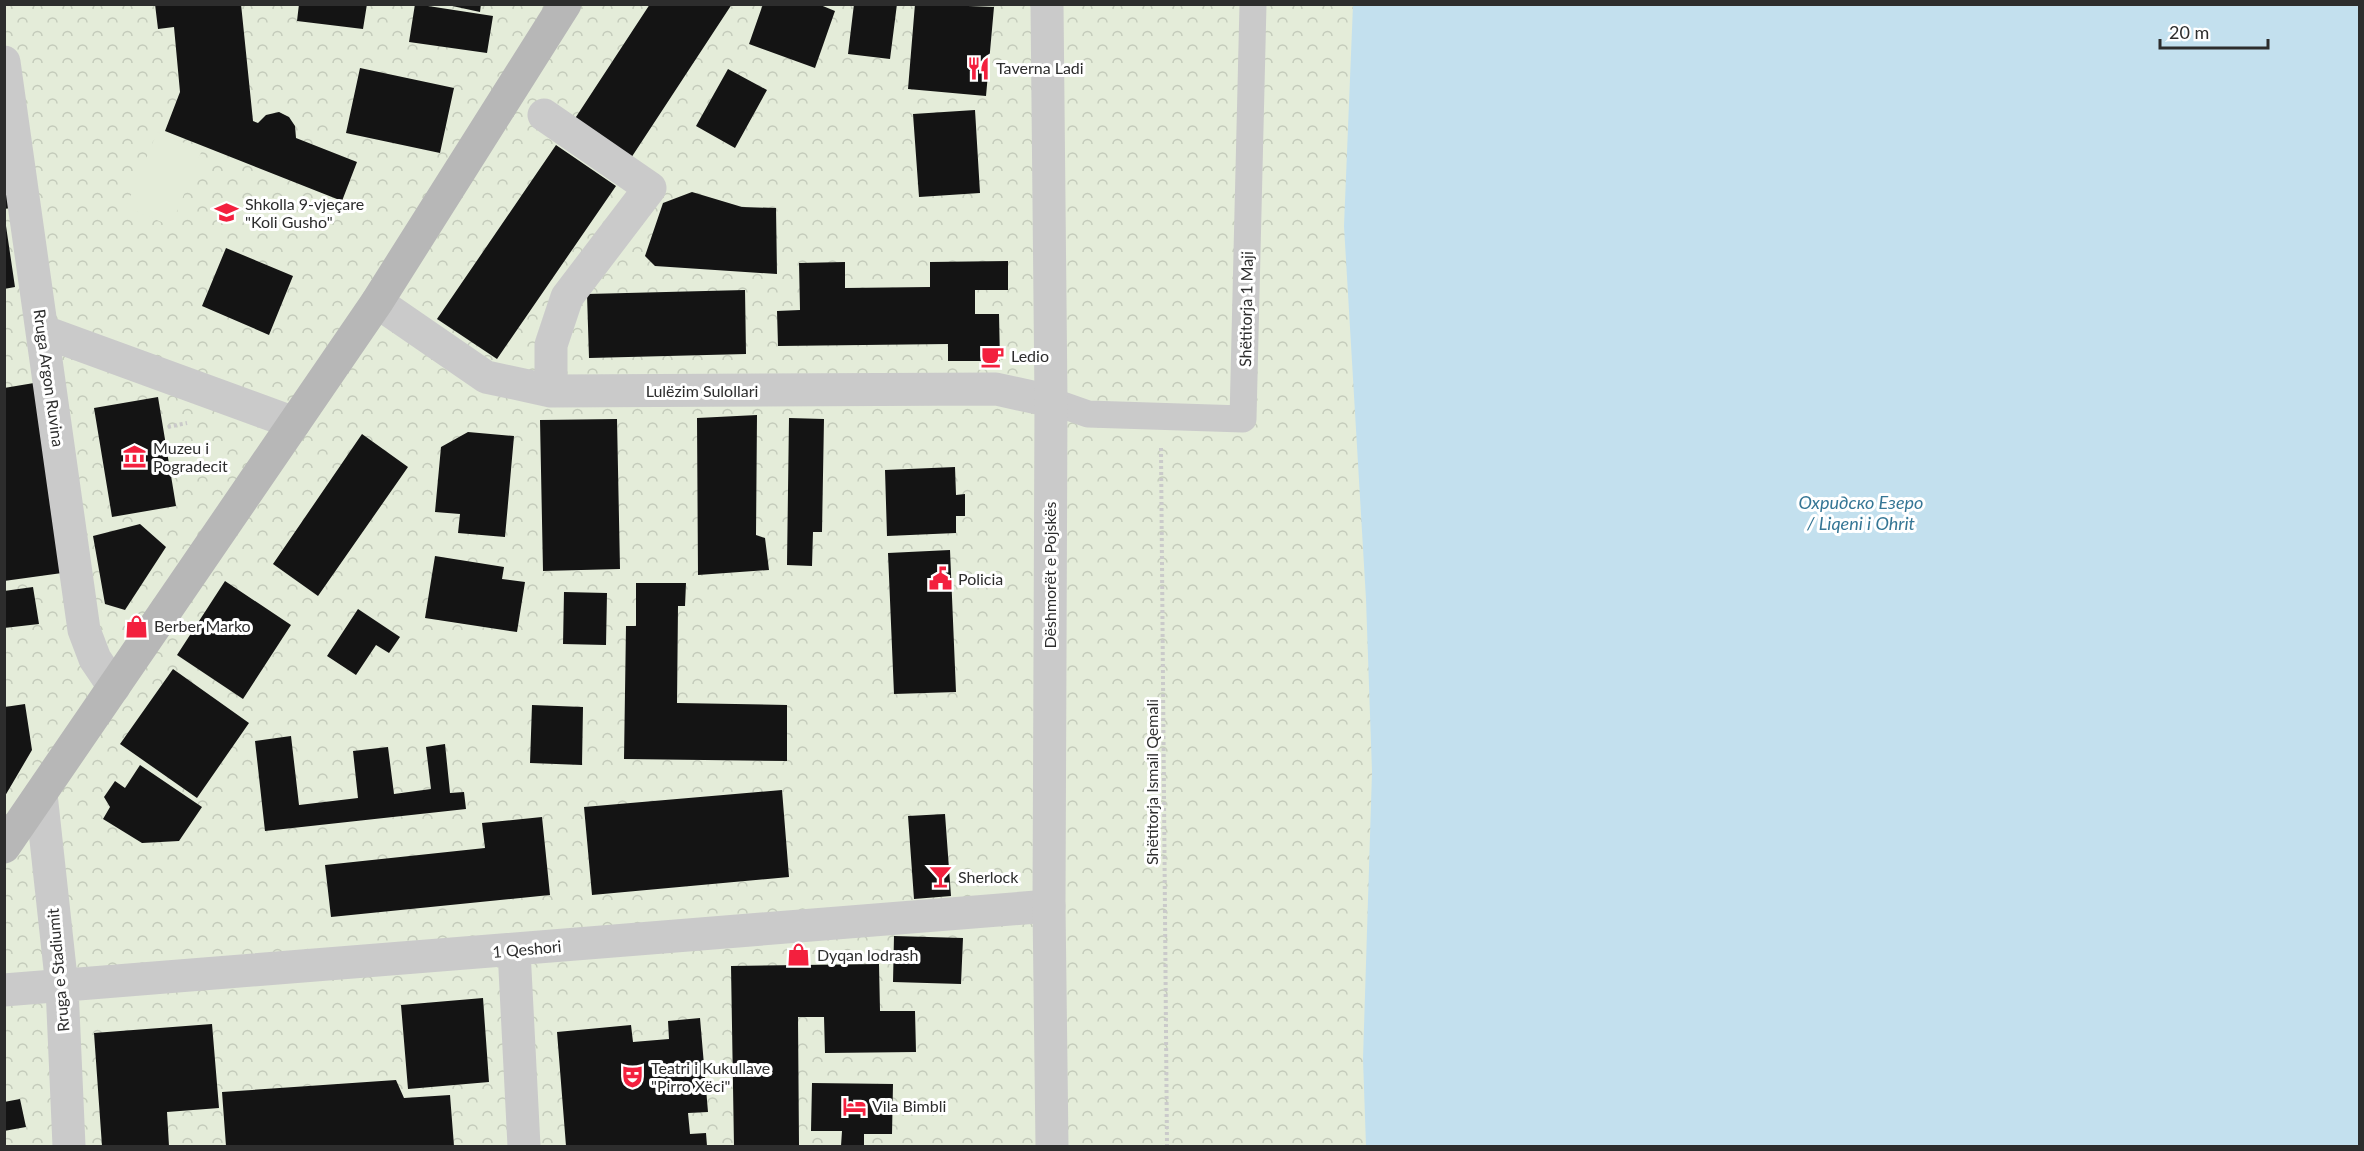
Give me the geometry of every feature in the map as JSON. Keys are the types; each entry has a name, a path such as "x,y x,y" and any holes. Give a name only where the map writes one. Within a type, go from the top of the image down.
{"main road":[{"path":"4,847 377,302 564,4"}],"street":[{"name":"Dëshmorët e Pojskës","path":"1047,4 1051,401 1049,906 1052,1146"},
{"name":"Shëtitorja 1 Maji","path":"1051,401 1088,414 1243,419 1253,4"},
{"name":"Rruga Argon Ruvina","path":"4,62 84,630 94,659 114,687"},
{"path":"544,115 650,188 567,297 551,345 551,391"},
{"name":"Lulëzim Sulollari","path":"377,302 486,377 551,391 996,389 1051,401"},
{"path":"42,331 294,423"},
{"name":"Rruga e Stadiumit","path":"41,794 62,987 69,1146"},
{"name":"1 Qeshori","path":"4,990 1049,906"},
{"path":"514,950 524,1146"}],"path":[{"name":"Shëtitorja Ismail Qemali","path":"1161,417 1167,1146"}],"green space":[{"path":"5,5 2359,5 2359,1146 5,1146"},
{"path":"157,132 202,150 171,226 126,207"}],"water":[{"name":"Охридско Езеро / Liqeni i Ohrit","path":"1353,5 2359,5 2359,1146 1366,1146 1363,1059 1372,772 1366,599 1344,226"}],"building":[{"path":"155,4 241,4 253,121 258,123 266,115 279,112 289,117 295,126 296,138 357,162 342,201 165,131 180,92 174,27 158,29"},
{"path":"299,4 367,4 363,29 297,21"},
{"path":"415,4 493,16 487,53 409,42"},
{"path":"443,4 481,4 480,12"},
{"path":"650,4 732,4 631,158 574,120"},
{"path":"763,4 818,4 835,11 815,68 749,44"},
{"path":"854,4 897,4 890,59 848,54"},
{"path":"915,4 994,7 986,96 908,89"},
{"path":"360,68 454,88 440,153 346,133"},
{"path":"728,69 767,90 735,148 696,126"},
{"path":"975,110 980,193 919,197 913,114"},
{"path":"556,145 616,186 497,359 437,319"},
{"path":"4,173 11,208 4,209"},
{"path":"692,192 742,207 776,208 777,274 655,266 645,256 663,203"},
{"path":"6,226 15,287 4,289 4,227"},
{"path":"226,248 293,276 269,335 202,306"},
{"path":"1008,261 1008,290 975,290 975,314 999,314 1000,361 948,361 948,344 778,346 777,311 800,310 799,263 845,262 845,288 930,287 930,262"},
{"path":"745,290 746,354 589,358 587,294"},
{"path":"34,383 62,573 4,581 4,388"},
{"name":"Muzeu i Pogradecit","path":"158,397 176,506 112,517 94,408"},
{"path":"757,415 756,535 765,538 769,570 698,575 697,418"},
{"path":"789,418 824,419 822,532 813,532 812,566 787,565"},
{"path":"617,419 620,569 543,571 540,420"},
{"path":"468,432 514,436 505,537 458,533 460,514 435,512 441,447"},
{"path":"362,434 408,467 318,596 273,564"},
{"path":"955,467 956,495 965,494 965,516 956,516 956,533 887,536 885,470"},
{"path":"140,524 166,547 125,610 105,604 93,536"},
{"path":"950,550 956,692 894,694 888,553"},
{"path":"435,556 504,567 502,579 525,582 517,632 425,618"},
{"path":"225,581 291,625 243,699 177,655"},
{"path":"636,583 686,583 685,606 678,606 677,703 787,705 787,761 624,759 626,626 636,626"},
{"path":"33,587 39,624 4,628 4,591"},
{"path":"564,592 607,593 606,645 563,644"},
{"path":"358,609 400,637 389,653 376,645 356,675 327,656"},
{"path":"173,669 249,723 197,798 120,744"},
{"path":"25,704 32,750 5,796 5,707"},
{"path":"532,705 583,707 582,765 530,763"},
{"path":"291,736 299,805 358,798 353,751 388,747 394,794 431,789 426,747 445,744 450,793 464,792 466,809 265,831 255,741"},
{"path":"140,765 202,807 179,841 142,843 103,819 110,807 104,797 115,781 125,788"},
{"path":"782,790 789,877 592,895 584,807"},
{"path":"945,814 951,896 914,899 908,816"},
{"path":"542,817 550,895 331,917 325,865 485,848 482,823"},
{"path":"894,936 963,938 961,984 893,982"},
{"path":"879,964 880,1011 915,1011 916,1052 825,1053 824,1017 798,1017 799,1146 734,1146 731,966"},
{"path":"483,998 489,1082 408,1089 401,1005"},
{"name":"Teatri i Kukullave \"Pirro Xëci\"","path":"700,1018 708,1112 688,1113 690,1134 706,1133 707,1146 566,1146 557,1032 631,1025 633,1042 669,1039 668,1021"},
{"path":"212,1024 219,1108 167,1112 169,1146 102,1146 94,1033"},
{"path":"396,1080 404,1098 450,1095 454,1146 226,1146 222,1092"},
{"path":"812,1083 893,1084 892,1134 864,1134 864,1146 841,1146 842,1131 811,1131"},
{"path":"20,1099 26,1127 4,1131 4,1102"}],"place":[{"name":"Taverna Ladi","path":"978,68"},
{"name":"Shkolla 9-vjeçare \"Koli Gusho\"","path":"227,213"},
{"name":"Ledio","path":"993,356"},
{"name":"Muzeu i Pogradecit","path":"135,457"},
{"name":"Policia","path":"940,579"},
{"name":"Berber Marko","path":"136,626"},
{"name":"Sherlock","path":"940,877"},
{"name":"Dyqan lodrash","path":"799,955"},
{"name":"Teatri i Kukullave \"Pirro Xëci\"","path":"633,1077"},
{"name":"Vila Bimbli","path":"854,1106"}]}
